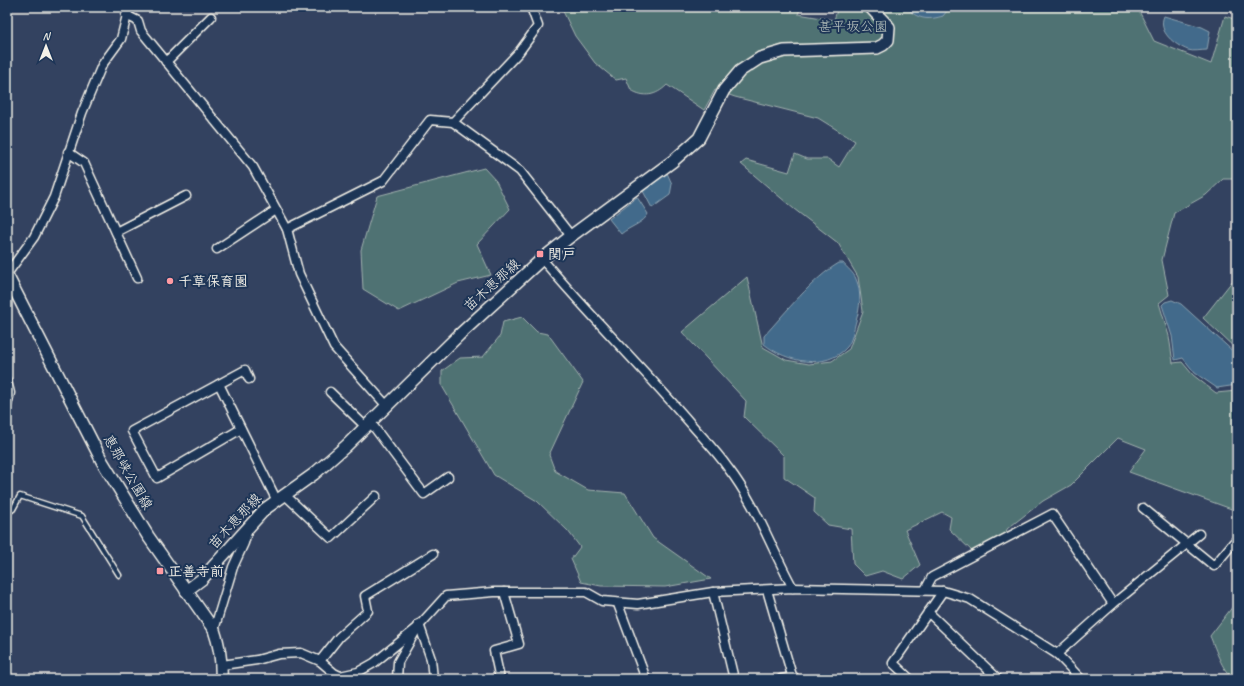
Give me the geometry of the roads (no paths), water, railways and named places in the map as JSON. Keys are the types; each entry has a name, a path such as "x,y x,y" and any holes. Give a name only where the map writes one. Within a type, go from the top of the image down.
{"main road":[{"name":"苗木恵那線","path":"186,591 202,579 265,509 280,496 314,474 369,425 459,335 542,260 571,236 668,166 699,138 724,90 732,78 750,63 767,55 784,51 877,48 883,45 888,40 889,27 870,7"},
{"name":"恵那峡公園線","path":"7,275 102,461 148,536 214,630 220,646 222,665 221,679"}],"street":[{"path":"453,122 519,52 538,26 531,7"},
{"path":"128,11 138,21 141,31 253,167 287,229 299,274 334,347 388,406"},
{"path":"7,275 34,237 54,197 68,152 102,65 121,39 128,11"},
{"path":"166,62 211,17"},
{"path":"287,229 383,181 430,120 453,122 520,171 571,236"},
{"path":"68,152 84,163 137,278"},
{"path":"116,232 186,196"},
{"path":"217,249 276,210"},
{"path":"542,260 579,302 650,377 729,468 764,527 774,554 793,588"},
{"path":"241,429 157,478 132,431 245,370 249,379"},
{"path":"7,382 10,393 7,405"},
{"path":"219,384 241,429 280,496 331,538 376,496"},
{"path":"330,392 369,425 424,494 448,477"},
{"path":"1143,508 1185,544 1214,566 1234,542"},
{"path":"925,590 932,577 1052,514 1113,604"},
{"path":"214,630 233,567 244,543 248,528"},
{"path":"1058,654 1113,604 1199,534"},
{"path":"320,661 339,637 368,611 365,596 432,554"},
{"path":"222,665 256,660 279,654 301,654 320,661 335,676 358,672 374,663 419,624 446,596 504,592 586,592 602,601 618,604 638,604 713,592 793,588 925,590 943,591 970,599 1058,654 1081,679"},
{"path":"767,590 794,678 781,679"},
{"path":"910,679 893,663 943,591"},
{"path":"500,679 494,651 519,644 504,592"},
{"path":"713,592 734,679"},
{"path":"618,604 646,679"},
{"path":"928,612 998,679"},
{"path":"397,679 398,662 419,624"},
{"path":"419,624 431,659 433,679"}],"lane":[{"path":"7,513 13,509 20,496 82,516 119,575"}],"water":[{"path":"909,7 939,7 947,11 943,16 925,18 917,16 909,10"},
{"path":"1164,16 1202,27 1210,31 1207,50 1190,51 1178,45 1168,37 1165,32 1162,22"},
{"path":"667,173 672,184 670,195 652,208 643,191"},
{"path":"637,197 648,214 643,220 621,234 609,219"},
{"path":"839,263 843,263 854,275 858,284 860,295 852,338 847,347 828,359 806,361 783,355 764,344 764,336 790,307 819,278"},
{"path":"1172,300 1181,304 1237,355 1237,385 1217,388 1195,373 1183,358 1175,360 1172,336 1162,305 1165,302"}],"place":[{"name":"関戸","path":"540,254"},
{"name":"千草保育園","path":"170,281"},
{"name":"正善寺前","path":"160,571"}],"park label":[{"name":"甚平坂公園","path":"853,26"}]}
